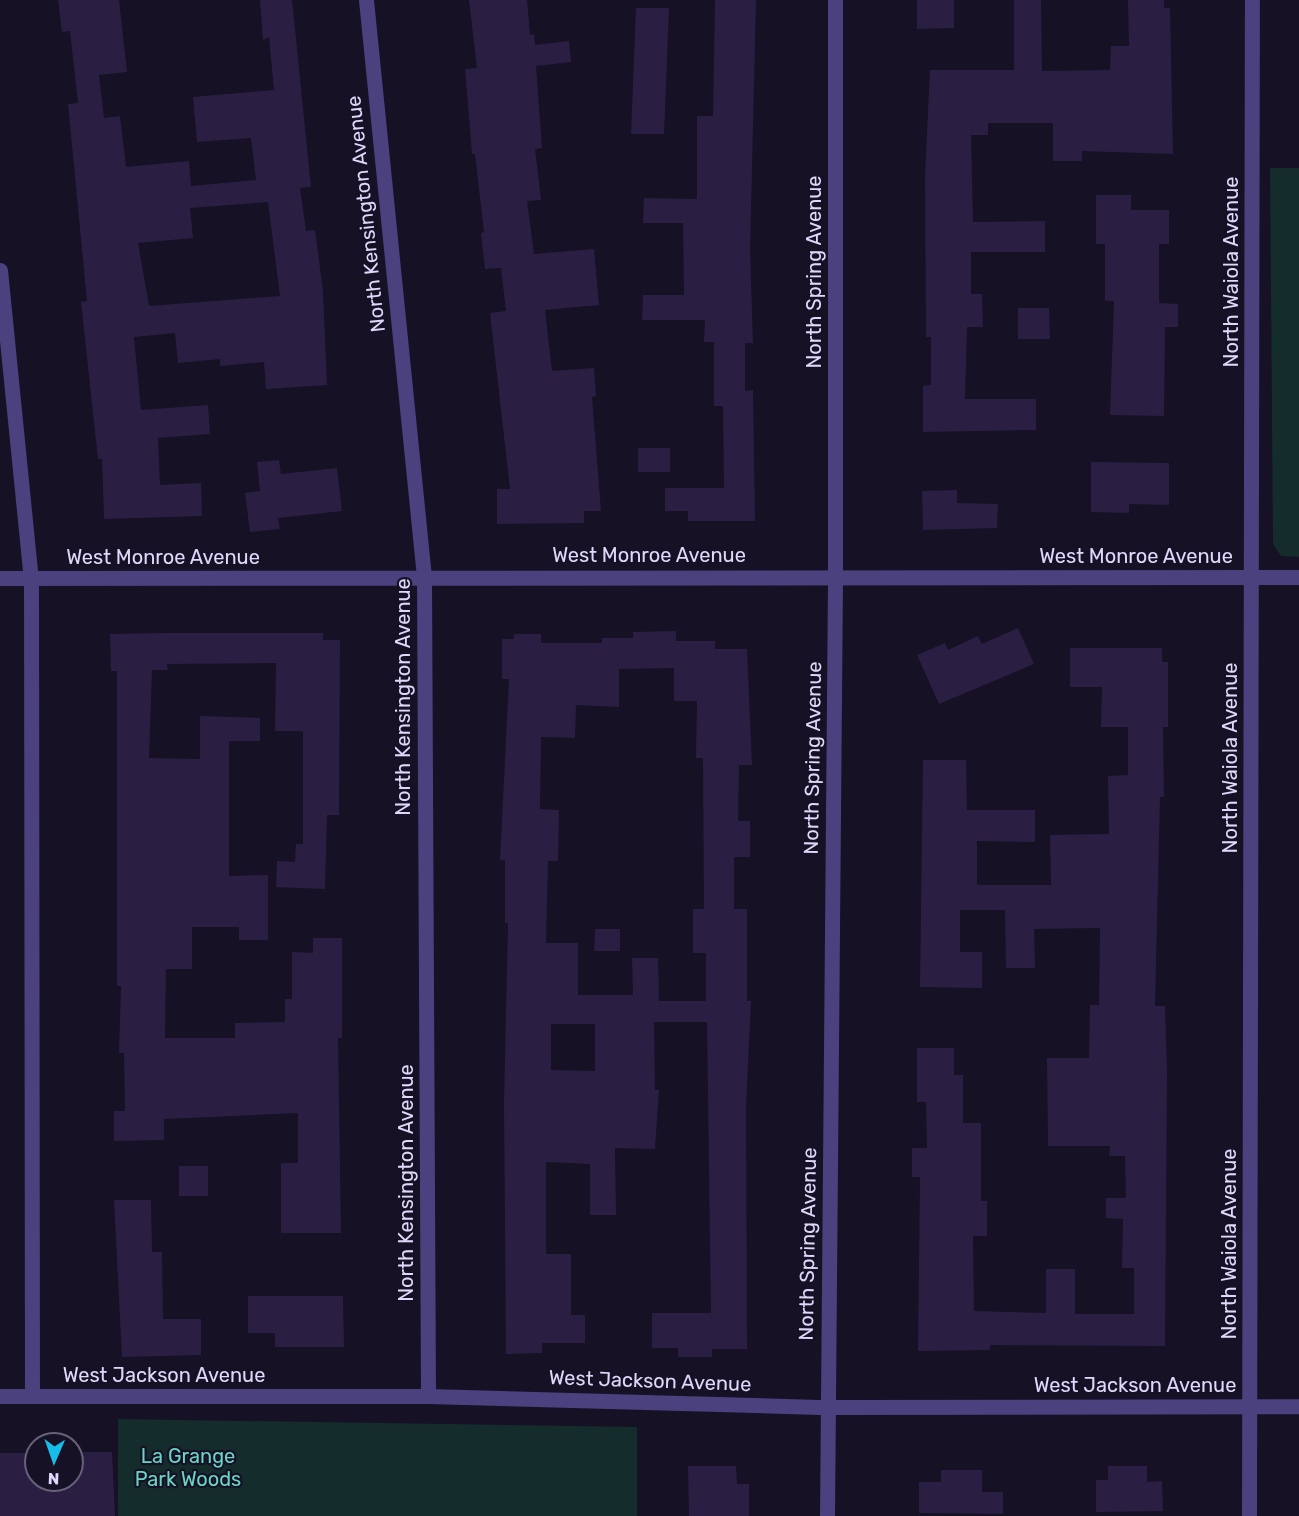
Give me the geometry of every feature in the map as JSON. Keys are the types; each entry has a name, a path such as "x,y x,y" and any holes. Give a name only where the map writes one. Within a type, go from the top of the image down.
{"street":[{"name":"North Kensington Avenue","path":"366,0 424,578 428,1396"},
{"name":"North Spring Avenue","path":"827,1516 835,576 835,0"},
{"name":"North Waiola Avenue","path":"1249,1516 1252,0"},
{"path":"0,270 31,578 32,1395"},
{"name":"West Monroe Avenue","path":"0,578 1299,577"},
{"name":"West Jackson Avenue","path":"0,1396 428,1396 827,1407 1299,1406"}],"green space":[{"path":"1270,168 1299,168 1299,557 1281,556 1273,544"},
{"name":"La Grange Park Woods","path":"118,1419 637,1427 637,1516 118,1516"}],"building":[{"path":"58,0 119,0 127,72 99,75 104,118 120,116 126,167 189,161 191,186 256,180 251,138 197,142 193,97 274,90 269,37 263,40 260,0 292,0 311,187 300,188 306,231 315,230 323,291 327,385 266,389 264,362 220,366 220,359 178,363 175,333 134,337 141,410 208,405 210,434 158,438 160,485 201,483 202,516 104,519 102,459 98,459 81,302 87,301 68,104 78,103 70,31 62,32","holes":["268,202 280,296 149,306 138,243 193,238 190,208"]},
{"path":"469,0 527,0 530,35 534,34 535,45 569,41 571,62 536,66 542,148 535,149 541,200 527,201 534,254 594,249 599,305 545,310 552,371 594,368 596,396 592,397 601,511 584,511 584,523 497,524 497,489 510,489 490,313 506,311 501,268 485,269 481,233 484,232 475,154 472,154 465,69 477,68"},
{"path":"715,0 756,0 750,250 753,343 745,343 745,391 753,390 755,521 688,521 688,511 665,511 665,488 724,488 723,406 714,406 714,342 704,342 705,320 642,320 643,295 684,295 683,223 643,223 644,198 697,199 697,116 713,116"},
{"path":"917,0 954,0 954,28 917,29"},
{"path":"1014,0 1041,0 1042,71 1110,70 1111,46 1129,46 1128,0 1164,0 1164,8 1170,8 1173,154 1082,151 1082,161 1053,161 1053,123 988,123 988,135 971,135 973,222 1045,221 1045,252 971,252 971,294 982,294 983,327 967,327 965,399 1036,399 1036,430 923,432 923,386 931,385 931,337 926,337 925,175 930,70 1014,70"},
{"path":"636,8 669,8 664,134 631,134"},
{"path":"1096,195 1131,195 1131,210 1169,210 1169,244 1159,244 1159,303 1178,304 1178,327 1165,327 1164,416 1110,415 1114,301 1105,301 1105,244 1096,244"},
{"path":"1018,308 1049,308 1050,339 1018,339"},
{"path":"638,448 670,448 670,472 638,472"},
{"path":"279,460 281,474 337,468 342,511 278,518 280,529 250,532 245,493 260,491 257,462"},
{"path":"1091,462 1169,463 1169,505 1129,504 1129,513 1091,512"},
{"path":"957,490 957,503 998,504 997,528 923,530 922,491"},
{"path":"1018,628 1034,664 939,704 917,655 945,643 948,650 978,636 982,644"},
{"path":"676,631 676,641 715,641 715,649 747,649 752,765 739,765 738,821 750,821 750,857 734,857 734,909 747,909 747,1001 751,1001 746,1107 747,1349 712,1349 712,1357 678,1357 678,1348 652,1348 652,1313 711,1313 707,1022 654,1022 655,1090 659,1090 655,1149 615,1148 616,1215 590,1215 590,1164 546,1162 546,1254 571,1254 571,1315 585,1315 585,1343 542,1343 542,1353 506,1354 504,1104 508,923 505,923 505,860 500,860 509,679 502,679 502,639 514,639 514,634 541,634 541,643 602,643 602,638 633,638 633,632","holes":["674,668 674,701 697,701 696,758 703,758 704,909 693,909 693,953 706,953 706,1001 659,1001 658,958 632,958 633,995 578,995 578,943 546,943 548,861 558,861 559,810 540,809 541,737 575,738 576,705 619,707 619,669","551,1024 595,1024 595,1071 551,1070"]},
{"path":"323,633 323,640 340,640 339,815 327,815 325,889 276,887 277,861 295,862 296,844 303,844 303,731 275,731 276,663 167,664 168,670 152,670 149,758 200,759 200,716 260,718 260,741 229,741 229,876 268,875 268,940 239,940 239,927 192,927 192,969 166,969 165,1038 235,1038 235,1023 285,1022 285,999 292,999 292,952 313,953 313,938 342,938 342,1038 338,1038 341,1233 281,1233 281,1163 298,1163 298,1113 164,1119 164,1140 114,1141 114,1111 125,1111 124,1053 119,1053 121,986 117,986 117,671 111,671 110,634"},
{"path":"1070,648 1162,648 1162,662 1168,662 1168,727 1163,727 1164,797 1160,797 1155,1006 1165,1006 1167,1072 1165,1346 990,1345 990,1350 918,1351 920,1177 912,1177 912,1148 927,1148 926,1102 917,1102 917,1048 954,1048 954,1075 963,1075 963,1123 981,1123 981,1201 987,1201 987,1236 973,1236 974,1311 1046,1313 1046,1269 1075,1269 1075,1314 1134,1314 1134,1268 1122,1268 1123,1219 1106,1218 1106,1198 1126,1198 1125,1156 1109,1156 1110,1146 1048,1146 1047,1058 1089,1058 1090,1005 1099,1005 1100,928 1034,929 1035,968 1006,968 1005,910 960,910 960,952 982,952 982,988 920,987 923,760 966,760 967,810 1035,810 1035,842 977,841 977,885 1051,885 1050,835 1109,834 1108,776 1128,775 1128,727 1101,727 1102,687 1070,687"},
{"path":"595,929 620,929 620,951 594,951"},
{"path":"179,1166 208,1166 208,1196 179,1196"},
{"path":"114,1200 151,1200 152,1252 162,1252 163,1319 201,1319 201,1355 122,1357"},
{"path":"248,1296 343,1296 344,1347 275,1347 275,1333 248,1333"},
{"path":"84,1452 112,1452 115,1516 0,1516 0,1453 24,1453 24,1492 84,1492"},
{"path":"688,1466 736,1466 737,1484 749,1484 749,1516 689,1516"},
{"path":"1108,1466 1147,1466 1147,1482 1162,1481 1163,1511 1096,1512 1096,1480 1108,1480"},
{"path":"941,1470 982,1470 982,1492 1003,1492 1003,1514 919,1513 919,1482 941,1482"}]}
